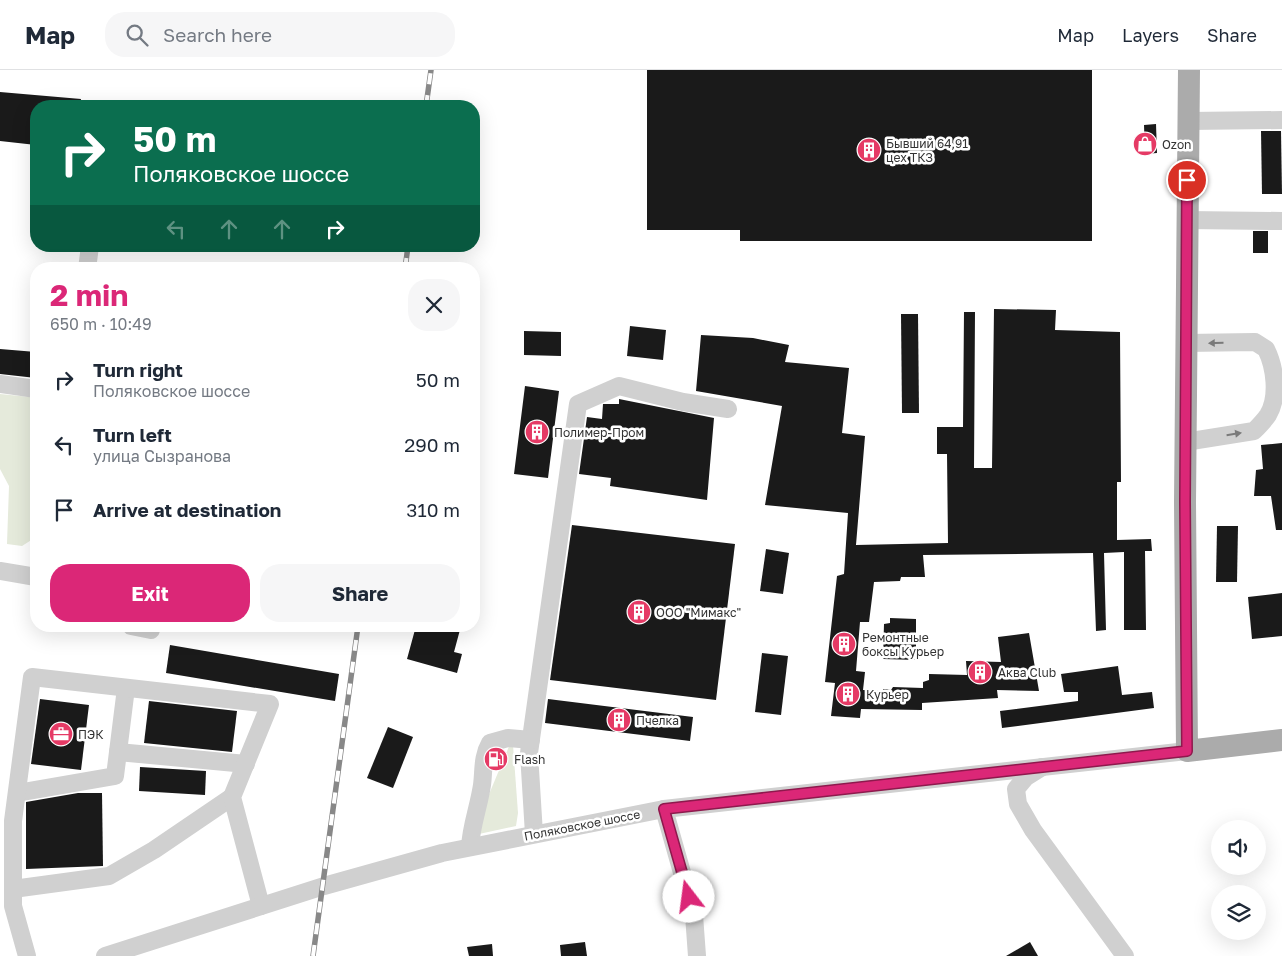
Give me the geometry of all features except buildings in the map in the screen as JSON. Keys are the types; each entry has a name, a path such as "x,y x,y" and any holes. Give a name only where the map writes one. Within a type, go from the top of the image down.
{"main road":[{"path":"1187,751 1185,442 1189,70"},
{"name":"Поляковское шоссе","path":"1187,751 1282,740"}],"street":[{"path":"1188,121 1282,120"},
{"path":"1186,220 1282,221"},
{"path":"1185,442 1254,431 1268,415 1274,394 1274,370 1266,349 1255,342 1186,343"},
{"path":"0,384 30,388"},
{"path":"534,834 529,753 578,404 619,386 683,402 728,409"},
{"path":"0,571 30,576"},
{"path":"13,889 109,876 232,797 270,704 32,677 13,821 13,889 13,906 27,956"},
{"path":"17,793 115,776 126,688"},
{"path":"470,848 470,834 482,787 484,753 490,743 508,738 531,740"},
{"name":"Поляковское шоссе","path":"105,956 333,884 470,848 664,809 1187,751"},
{"path":"118,752 246,764"},
{"path":"1042,767 1026,777 1016,789 1018,804 1032,830 1125,956"},
{"path":"232,797 261,906"},
{"path":"664,809 694,915 697,956"}],"shaded area":[{"path":"0,394 30,397 30,541 22,546 7,544 9,486 0,469"},
{"path":"510,744 513,745 518,813 516,826 479,834 477,823"}],"railway":[{"path":"427,100 431,70"},
{"path":"406,262 407,252"},
{"path":"313,956 357,632"}],"place":[{"name":"Ozon","path":"1145,144"},
{"name":"Бывший 64,91 цех ТКЗ","path":"869,150"},
{"name":"Полимер-Пром","path":"537,432"},
{"name":"ООО \"Мимакс\"","path":"639,612"},
{"name":"Ремонтные боксы Курьер","path":"844,644"},
{"name":"Аква Club","path":"980,672"},
{"name":"Курьер","path":"848,694"},
{"name":"Пчелка","path":"619,720"},
{"name":"ПЭК","path":"61,734"},
{"name":"Flash","path":"496,759"}],"route":[{"path":"689,897 664,809 1187,751 1185,502 1187,180"}]}
